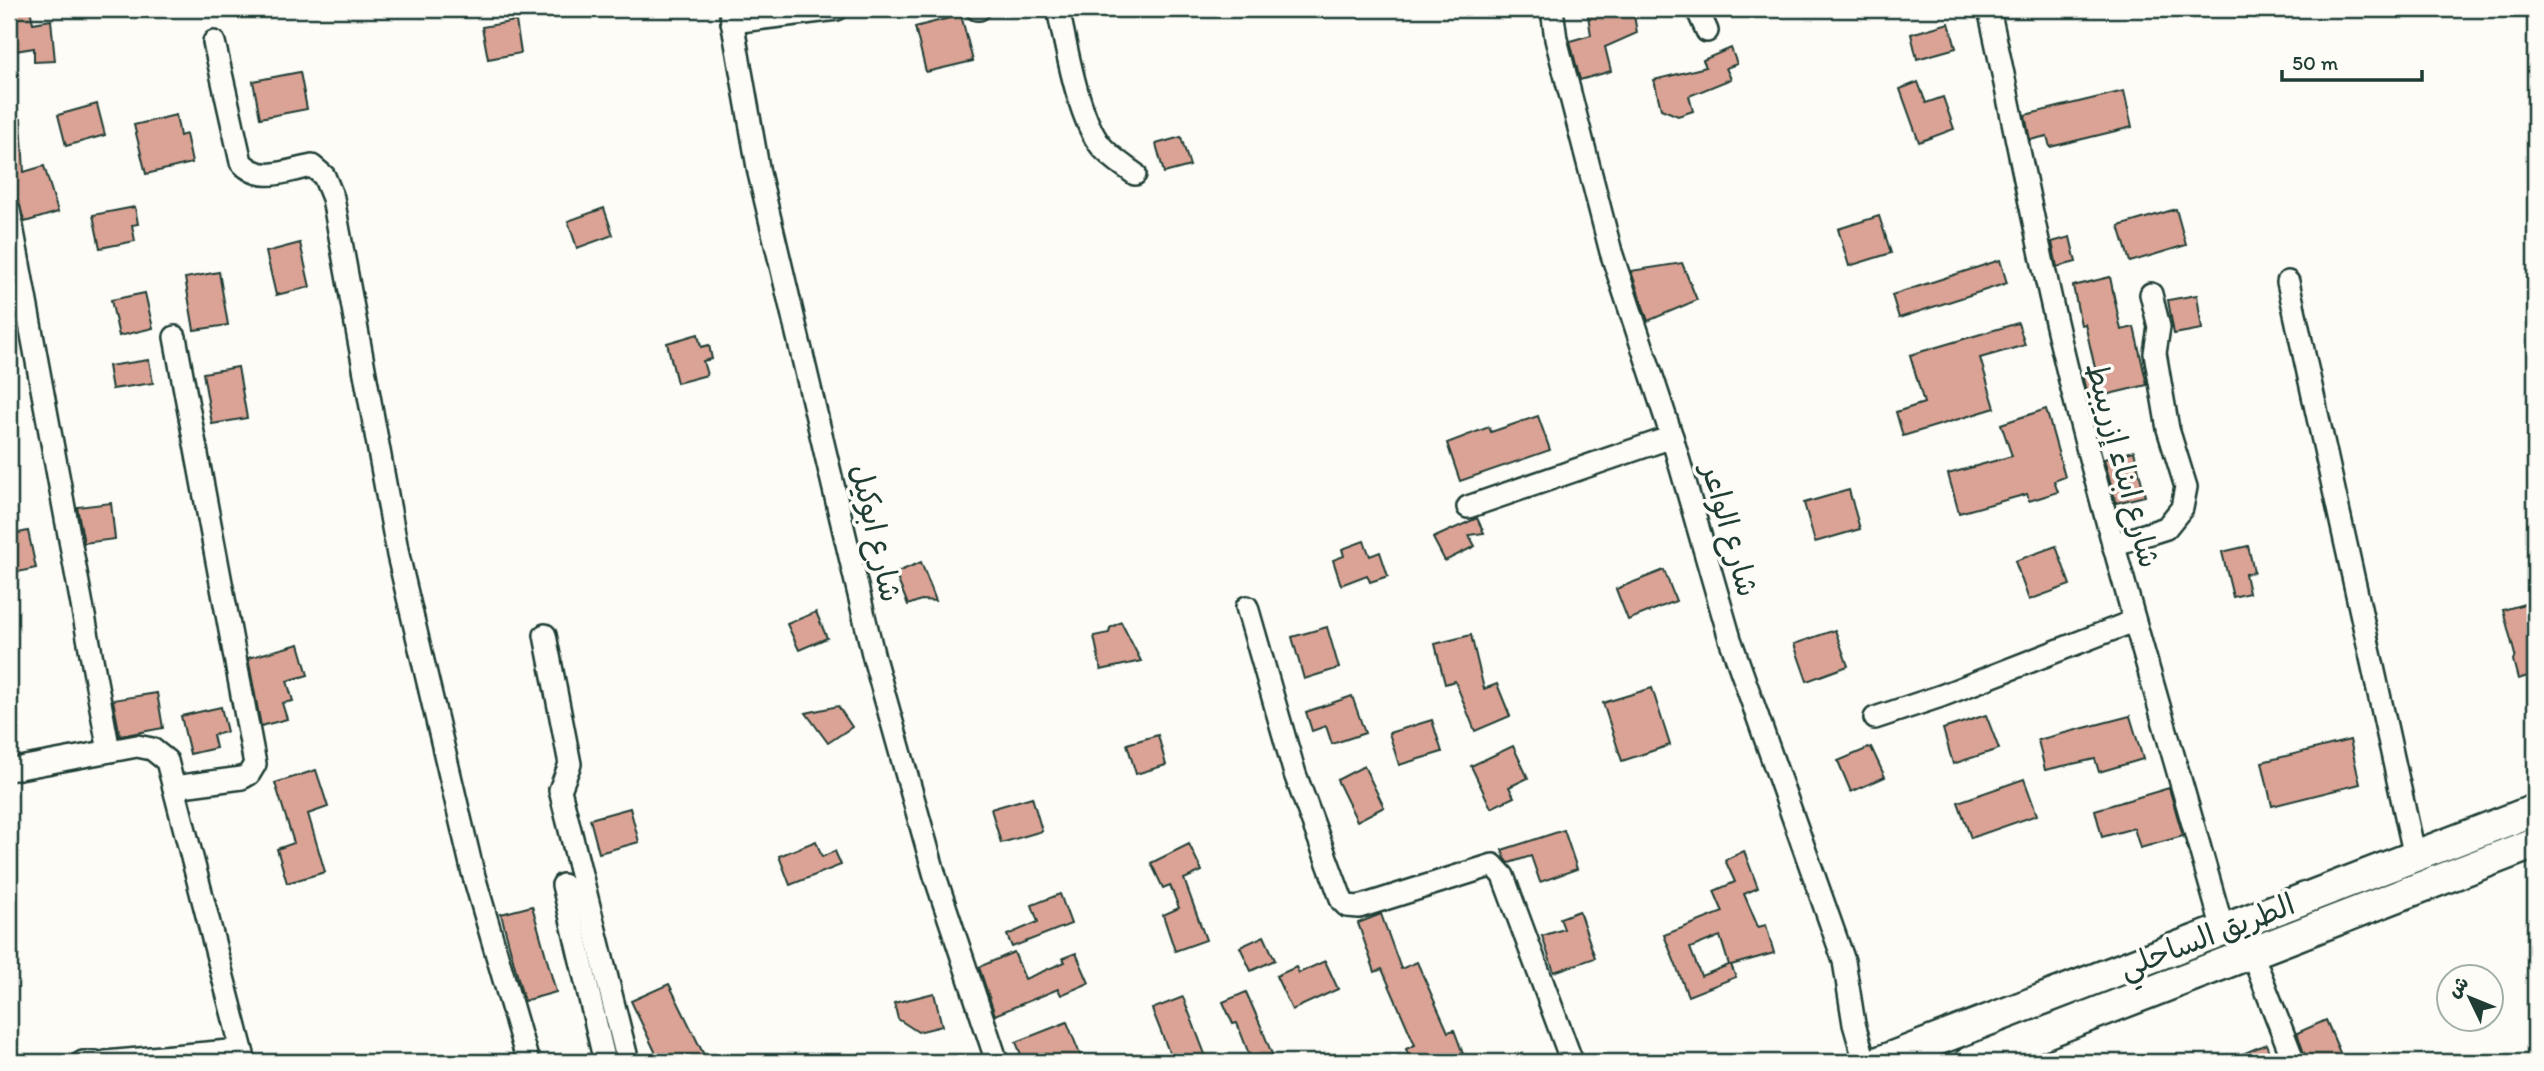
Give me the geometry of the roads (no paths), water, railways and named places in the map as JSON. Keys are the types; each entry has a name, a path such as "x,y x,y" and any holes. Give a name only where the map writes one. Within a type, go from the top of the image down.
{"highway":[{"name":"الطريق الساحلي","path":"1879,1062 2535,810"},
{"name":"الطريق الساحلي","path":"1970,1062 2535,843"}],"street":[{"path":"731,15 837,9"},
{"path":"1058,9 1073,76 1091,131 1101,146 1135,174"},
{"name":"شارع الواعر","path":"1552,9 1556,39 1611,252 1672,437 1727,628 1844,961 1854,1024 1865,1062"},
{"path":"1697,9 1707,31"},
{"name":"شارع ابناء إزريبيط","path":"1989,9 2037,237 2078,413 2134,621 2223,930"},
{"name":"شارع ابوكيل","path":"731,15 759,173 874,658 935,876 997,1062"},
{"path":"214,42 241,162 253,173 261,176 312,166 324,176 333,198 398,555 473,873 528,1062"},
{"path":"9,210 110,751"},
{"path":"2288,282 2415,857"},
{"path":"2113,545 2166,528 2182,508 2186,487 2168,429 2155,353 2159,327 2151,294"},
{"path":"174,787 242,778 250,774 255,764 175,337"},
{"path":"1468,507 1672,437"},
{"path":"1247,607 1295,774 1342,901 1347,906 1359,907 1493,864 1503,876 1572,1062"},
{"path":"1875,718 1953,692 2134,621"},
{"path":"545,635 570,764 560,790 628,1062"},
{"path":"9,770 137,746 152,749 167,761 243,1056 105,1062"},
{"path":"563,885 605,1062"},
{"path":"2251,951 2294,1062"},
{"path":"83,1062 95,1062"}]}
